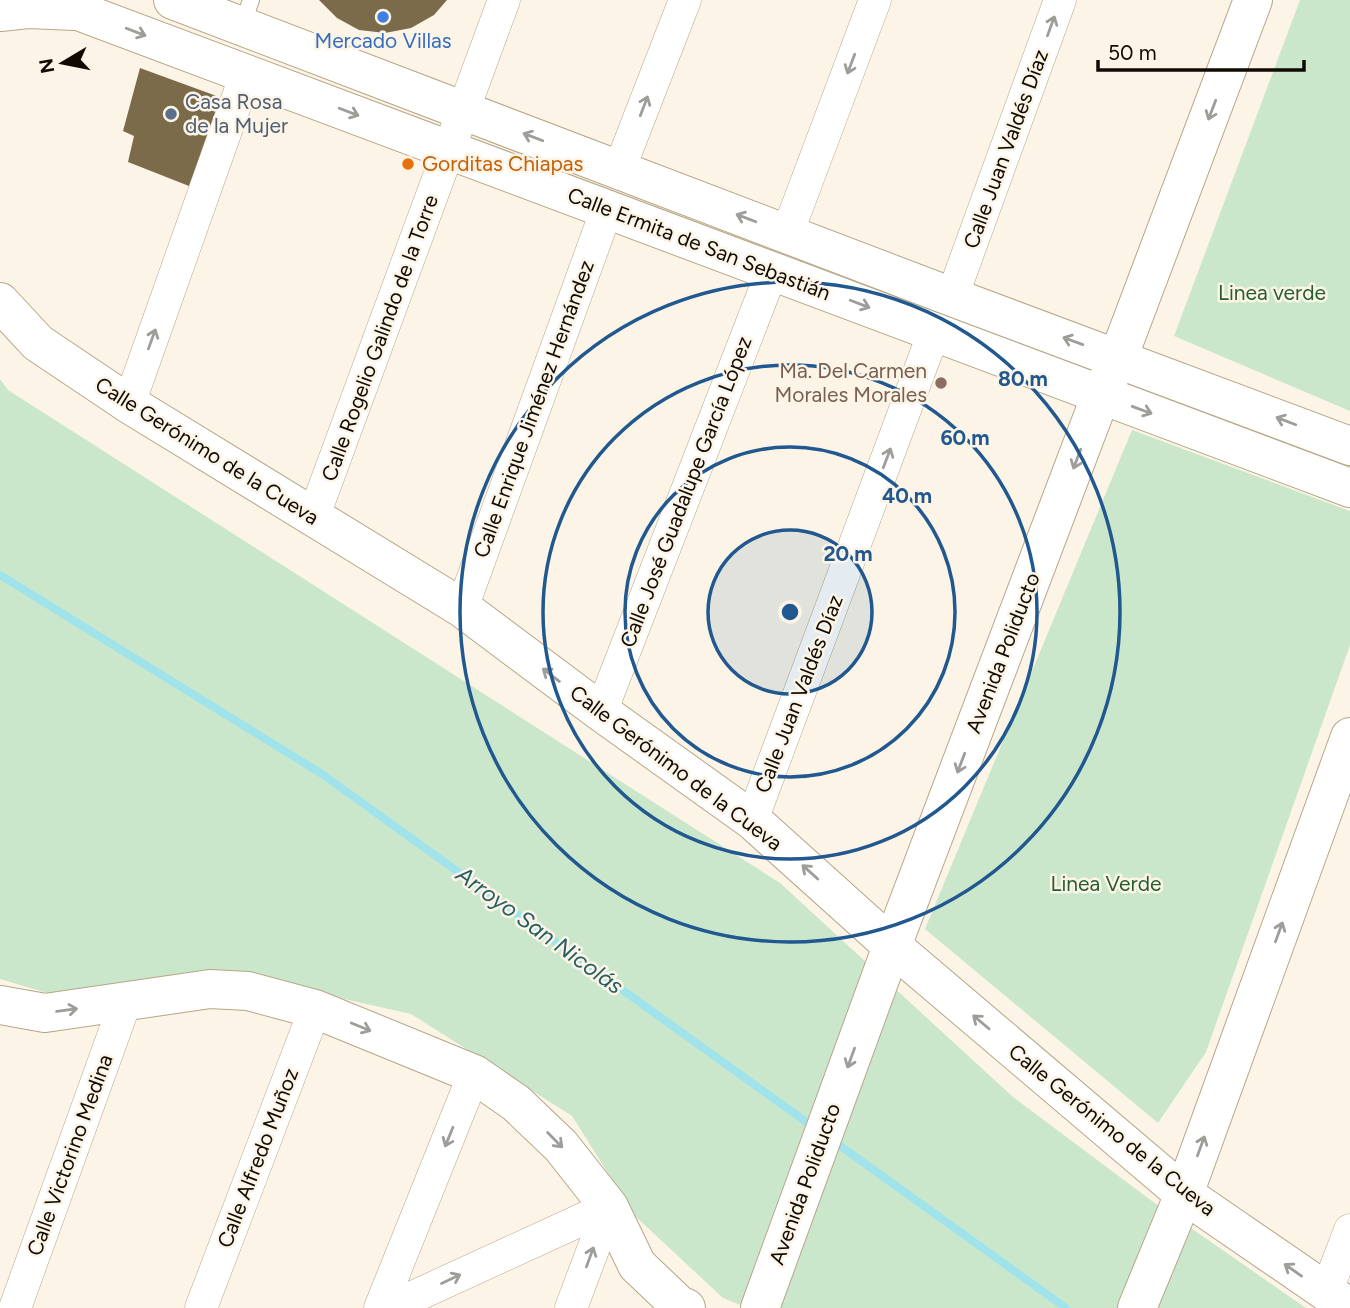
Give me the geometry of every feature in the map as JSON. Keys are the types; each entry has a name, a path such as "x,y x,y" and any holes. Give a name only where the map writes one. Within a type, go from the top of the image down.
{"street":[{"name":"Calle Ermita de San Sebastián","path":"173,0 246,13 463,111 1350,446"},
{"name":"Calle Rogelio Galindo de la Torre","path":"313,518 504,0"},
{"path":"619,170 685,0"},
{"path":"787,234 875,0"},
{"name":"Calle Juan Valdés Díaz","path":"952,297 1060,0"},
{"name":"Avenida Poliducto","path":"760,1308 892,946 1253,0"},
{"name":"Calle Ermita de San Sebastián","path":"0,12 65,6 1350,488"},
{"path":"129,404 246,74"},
{"name":"Calle Enrique Jiménez Hernández","path":"462,608 607,209"},
{"name":"Calle José Guadalupe García López","path":"601,712 772,271"},
{"name":"Calle Gerónimo de la Cueva","path":"0,302 38,343 129,404 462,608 752,820 892,946 1184,1194 1338,1300"},
{"name":"Calle Juan Valdés Díaz","path":"752,820 934,332"},
{"path":"1143,1293 1184,1194 1350,737"},
{"path":"0,1005 45,1013 210,989 248,991 315,1009 474,1074 516,1103 561,1146 609,1207 637,1265 679,1305 686,1308"},
{"name":"Calle Victorino Medina","path":"15,1308 125,1003"},
{"name":"Calle Alfredo Muñoz","path":"201,1308 315,1009"},
{"path":"380,1308 474,1074"},
{"path":"389,1308 609,1207"},
{"path":"571,1308 609,1207"},
{"path":"1338,1300 1350,1230"}],"green space":[{"name":"Linea verde","path":"1300,0 1350,0 1350,411 1174,336"},
{"path":"0,379 8,390 780,883 1013,1097 1152,1201 1306,1308 748,1308 723,1298 635,1216 572,1116 411,1014 229,973 67,999 0,979"},
{"name":"Linea Verde","path":"1132,430 1350,511 1350,645 1206,1052 1158,1123 925,929"}],"building":[{"name":"Mercado Villas","path":"319,0 447,0 434,15 411,28 385,33 359,30 337,18"},
{"name":"Casa Rosa de la Mujer","path":"140,68 222,98 189,186 128,162 134,136 123,131"}],"waterway":[{"name":"Arroyo San Nicolás","path":"0,575 322,774 816,1129"},
{"name":"Arroyo San Nicolás","path":"832,1140 1066,1308"}],"place":[{"name":"Mercado Villas","path":"383,17"},
{"name":"Casa Rosa de la Mujer","path":"171,114"},
{"name":"Gorditas Chiapas","path":"408,164"},
{"name":"Ma. Del Carmen Morales Morales","path":"941,383"}]}
